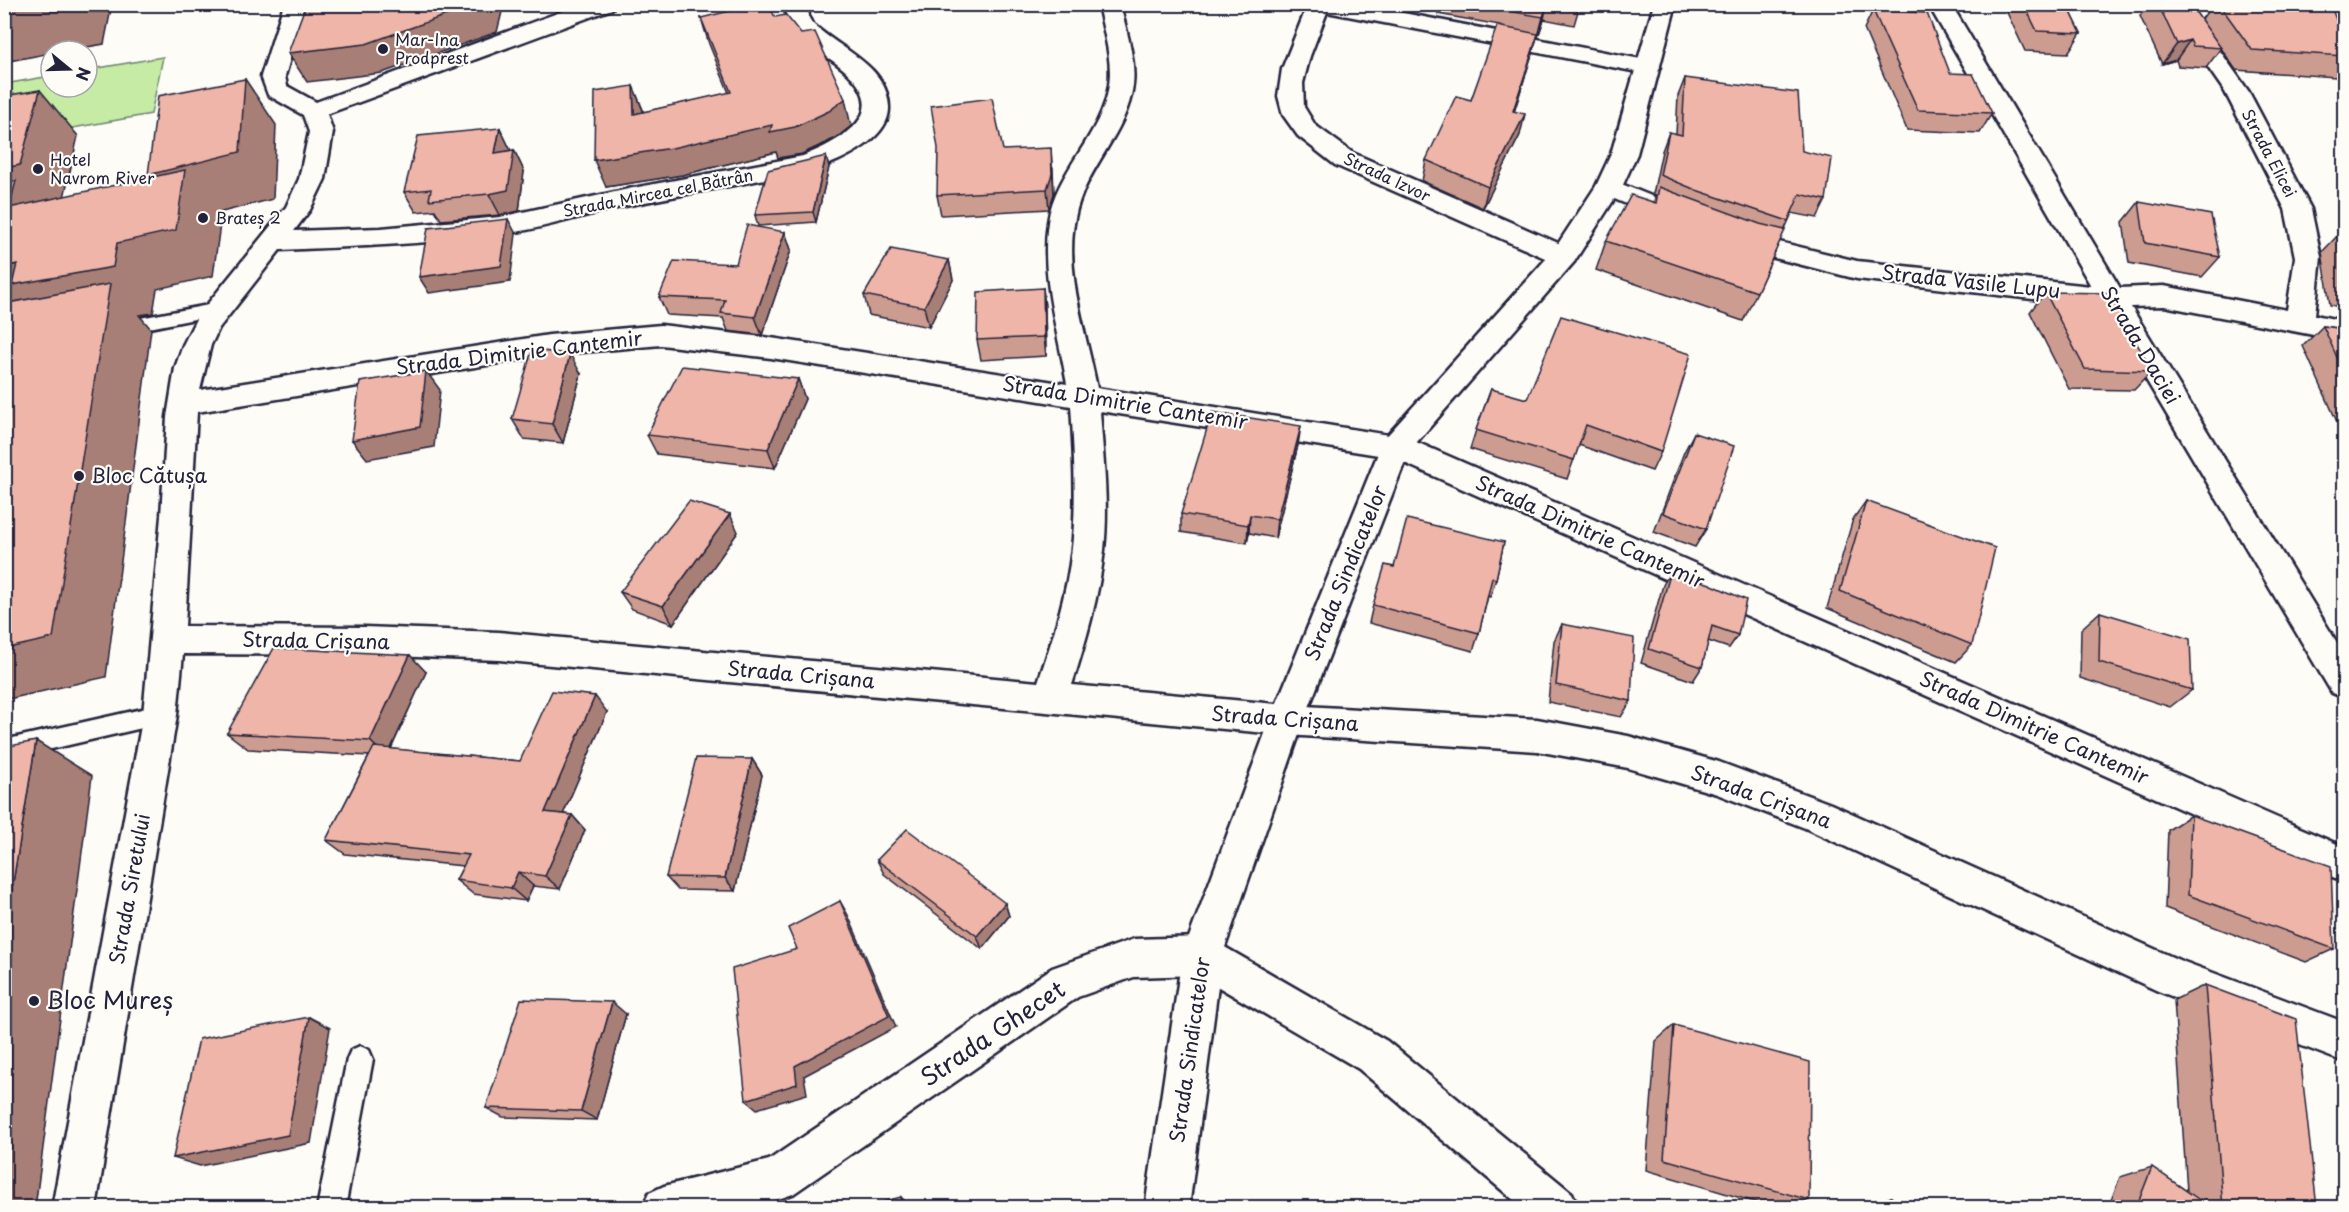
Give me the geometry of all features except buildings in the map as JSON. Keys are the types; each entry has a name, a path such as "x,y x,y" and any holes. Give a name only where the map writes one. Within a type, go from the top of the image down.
{"street":[{"path":"295,4 273,76 276,90 314,111 604,4"},
{"name":"Strada Mircea cel Bătrân","path":"275,241 381,237 500,226 633,196 808,163 829,156 865,134 876,119 879,105 865,76 807,32 798,20 797,4"},
{"path":"1050,699 1073,627 1088,549 1084,398 1058,258 1061,218 1075,177 1098,141 1112,113 1121,86 1121,63 1109,4"},
{"path":"1319,4 1648,67"},
{"name":"Strada Izvor","path":"1319,4 1289,85 1292,108 1319,142 1344,159 1564,256"},
{"name":"Strada Sindicatelor","path":"1167,1208 1202,956 1287,720 1396,446 1564,256 1609,188 1624,154 1665,4"},
{"name":"Strada Daciei","path":"1939,4 2112,298 2344,682"},
{"name":"Strada Elicei","path":"2175,4 2237,92 2298,209 2308,257 2300,321"},
{"path":"2214,4 2344,20"},
{"name":"Strada Siretului","path":"74,1208 160,715 169,640 184,403 196,342 297,210 312,179 321,132 314,111"},
{"name":"Strada Vasile Lupu","path":"1609,188 1756,245 1857,270 2112,298 2164,296 2344,331"},
{"name":"Strada Dimitrie Cantemir","path":"184,403 549,345 662,335 771,348 1396,446 2344,865"},
{"name":"Strada Crișana","path":"169,640 364,640 499,646 1287,720 1537,735 1628,752 1719,778 1818,816 2172,977 2344,1042"},
{"path":"1202,956 1372,1054 1557,1208"},
{"name":"Strada Ghecet","path":"664,1208 778,1179 1066,982 1134,958 1202,956"}],"lane":[{"path":"106,330 219,309"},
{"path":"4,750 160,715"},
{"path":"331,1208 360,1059"}],"green space":[{"path":"163,57 151,114 5,140 5,84 39,78 39,99 99,99 99,68"}],"place":[{"name":"Mar-Ina Prodprest","path":"383,49"},
{"name":"Hotel Navrom River","path":"38,169"},
{"name":"Brateș 2","path":"203,218"},
{"name":"Bloc Cătușa","path":"79,476"},
{"name":"Bloc Mureș","path":"34,1001"}]}
